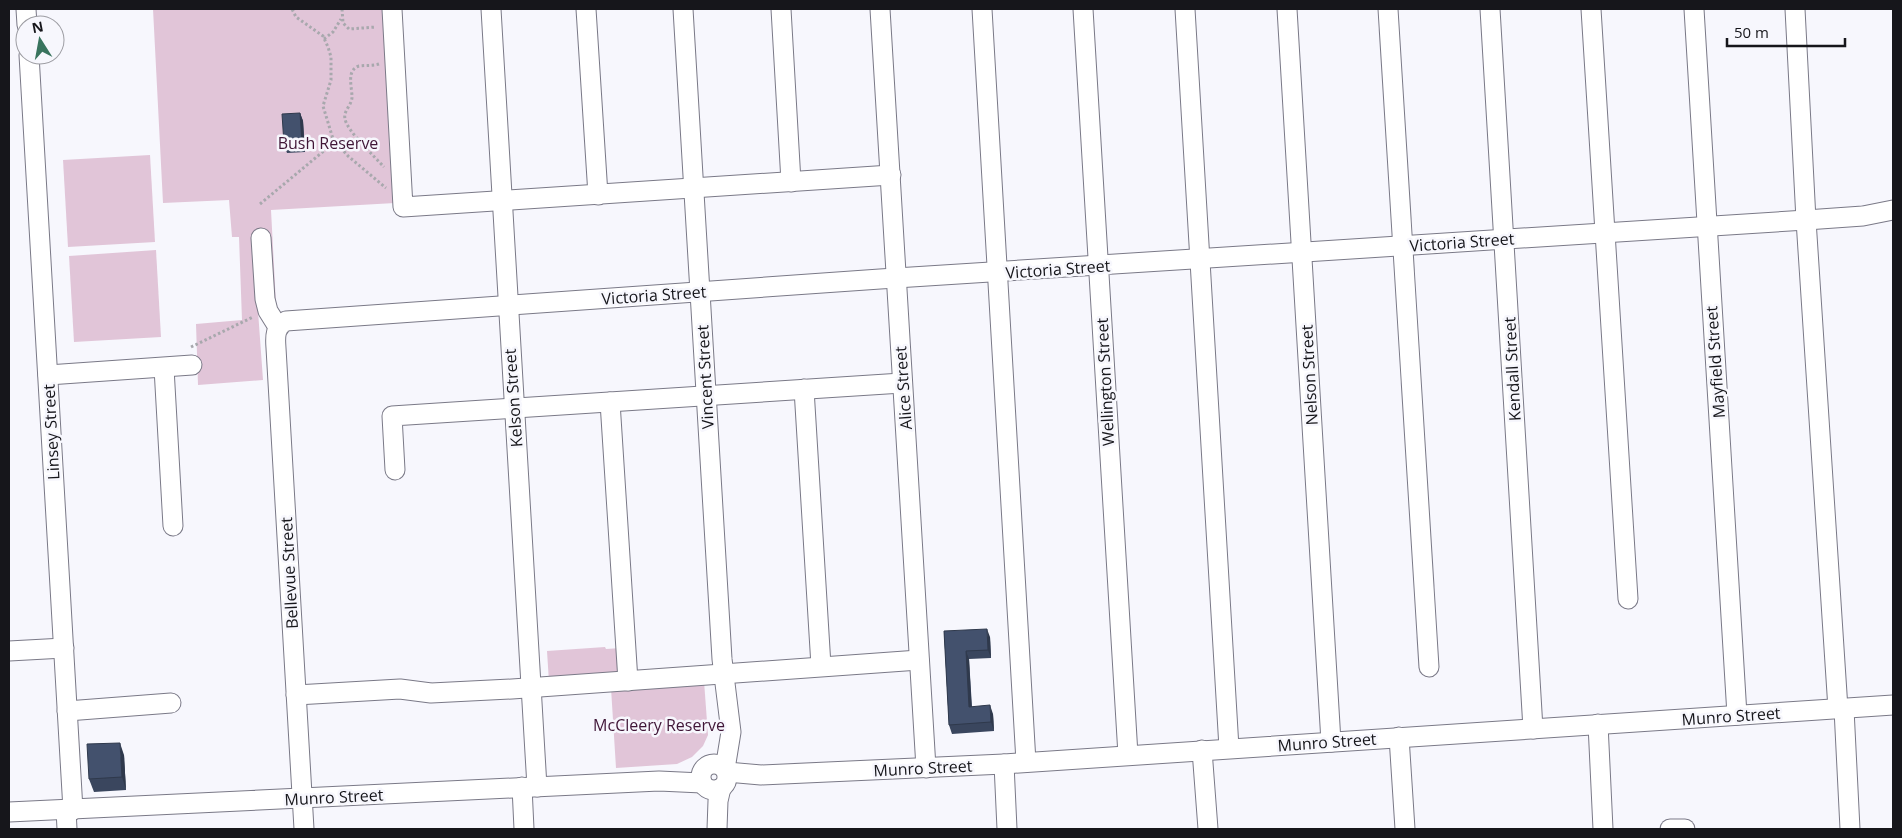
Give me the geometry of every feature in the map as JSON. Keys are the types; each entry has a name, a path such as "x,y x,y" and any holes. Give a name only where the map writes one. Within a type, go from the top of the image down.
{"street":[{"path":"392,9 403,207 891,175"},
{"name":"Kelson Street","path":"490,9 532,686 530,787 524,829"},
{"path":"586,9 598,195"},
{"name":"Vincent Street","path":"683,9 724,680 731,732 715,777 718,801 716,826"},
{"path":"781,9 791,182"},
{"name":"Alice Street","path":"880,9 926,768"},
{"path":"982,9 1026,762"},
{"name":"Wellington Street","path":"1083,9 1128,754"},
{"path":"1185,9 1229,748"},
{"name":"Nelson Street","path":"1287,9 1331,742"},
{"path":"1388,9 1429,667"},
{"name":"Kendall Street","path":"1490,9 1533,729"},
{"path":"1592,9 1628,600"},
{"name":"Mayfield Street","path":"1694,9 1737,715"},
{"path":"1795,9 1806,220 1850,829"},
{"name":"Linsey Street","path":"30,65 64,648 69,810 67,829"},
{"name":"Victoria Street","path":"278,327 286,320 292,319 896,278 1806,220 1863,216 1893,210"},
{"name":"Victoria Street","path":"1863,216 1893,218"},
{"path":"261,238 266,303 268,311 278,327"},
{"name":"Bellevue Street","path":"278,327 276,348 304,829"},
{"path":"48,375 164,368 191,356"},
{"path":"164,368 173,526"},
{"path":"396,470 392,416 902,384"},
{"path":"804,389 821,666"},
{"path":"610,402 628,681"},
{"path":"9,651 64,648"},
{"path":"296,695 400,689 431,693 628,681 724,680 821,666 919,660"},
{"path":"67,711 171,703"},
{"name":"Munro Street","path":"9,812 1004,764 1128,754 1893,705"},
{"path":"1598,724 1603,829"},
{"path":"1399,737 1405,829"},
{"path":"1202,750 1208,829"},
{"path":"1004,764 1007,829"},
{"path":"1670,829 1685,829"}],"path":[{"path":"292,9 296,17 324,39 331,57 331,80 323,106 333,139 348,156 403,196"},
{"path":"324,39 333,32 341,19 342,9"},
{"path":"341,19 349,28 375,26 377,28"},
{"path":"380,63 378,65 356,67 351,73 352,98 344,116 353,134 403,196"},
{"path":"260,204 332,145 333,139"},
{"path":"191,356 258,314 258,309 266,303"}],"green space":[{"name":"Bush Reserve","path":"153,9 383,9 395,203 271,210 276,304 268,305 258,311 263,380 198,385 196,324 242,320 239,237 232,237 229,200 163,203"},
{"path":"150,155 155,242 68,247 63,160"},
{"path":"156,250 161,337 74,342 69,256"},
{"path":"605,647 606,649 621,648 623,674 549,682 547,651"},
{"name":"McCleery Reserve","path":"704,681 708,735 703,746 692,757 677,764 616,768 611,688"}],"building":[{"path":"300,113 302,143 284,144 282,114"},
{"path":"987,629 988,650 966,651 969,707 990,705 991,722 949,725 944,631"},
{"path":"120,743 122,777 89,779 87,744"}]}
